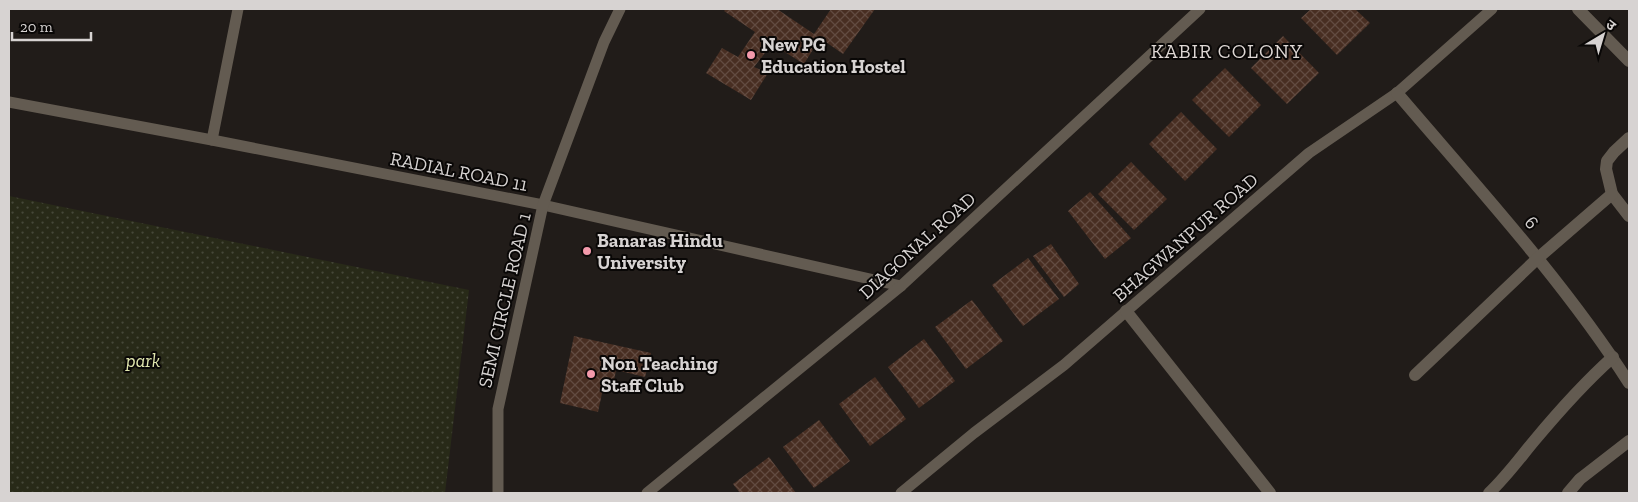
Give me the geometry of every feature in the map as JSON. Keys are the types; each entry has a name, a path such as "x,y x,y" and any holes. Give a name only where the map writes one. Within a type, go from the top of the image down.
{"street":[{"path":"1578,9 1629,61"},
{"name":"6","path":"1397,92 1538,258 1612,357 1629,383"},
{"path":"1629,138 1607,161 1606,170 1612,194 1629,216"},
{"path":"1415,375 1538,258 1612,194"},
{"path":"1126,311 1270,493"},
{"path":"1489,493 1503,480 1570,399 1612,357"},
{"path":"1568,493 1580,479 1629,441"}],"lane":[{"path":"212,140 238,9"},
{"name":"SEMI CIRCLE ROAD 1","path":"498,493 498,409 543,206 604,42 620,9"},
{"name":"DIAGONAL ROAD","path":"647,493 901,286 1200,9"},
{"name":"BHAGWANPUR ROAD","path":"901,493 974,433 1064,364 1309,153 1397,92 1492,9"},
{"name":"RADIAL ROAD 11","path":"9,102 212,140 543,206 901,286"}],"green space":[{"name":"park","path":"9,196 469,290 445,493 9,493"}],"building":[{"name":"New PG Education Hostel","path":"726,9 777,9 814,34 831,9 875,9 843,54 820,38 804,64 772,44 754,67 768,73 751,100 706,73 722,48 738,57 755,32 724,11"},
{"path":"1311,9 1355,9 1370,23 1337,55 1301,18"},
{"path":"1283,36 1319,73 1287,104 1251,68"},
{"path":"1225,68 1261,105 1229,137 1192,100"},
{"path":"1181,112 1217,149 1185,181 1149,144"},
{"path":"1131,162 1167,199 1134,230 1098,194"},
{"path":"1090,192 1131,238 1105,259 1068,211"},
{"path":"1051,244 1079,284 1064,297 1033,256"},
{"path":"1028,258 1059,299 1023,326 992,285"},
{"path":"972,300 1003,341 966,369 935,327"},
{"name":"Non Teaching Staff Club","path":"574,336 651,353 645,377 616,370 613,386 604,384 598,412 560,403"},
{"path":"924,339 955,381 919,408 888,367"},
{"path":"875,377 906,419 870,446 839,404"},
{"path":"819,420 850,461 814,488 783,447"},
{"path":"769,457 796,493 740,493 733,484"}],"place":[{"name":"New PG Education Hostel","path":"751,55"},
{"name":"Banaras Hindu University","path":"587,251"},
{"name":"Non Teaching Staff Club","path":"591,374"}],"district":[{"name":"KABIR COLONY","path":"1227,51"}]}
